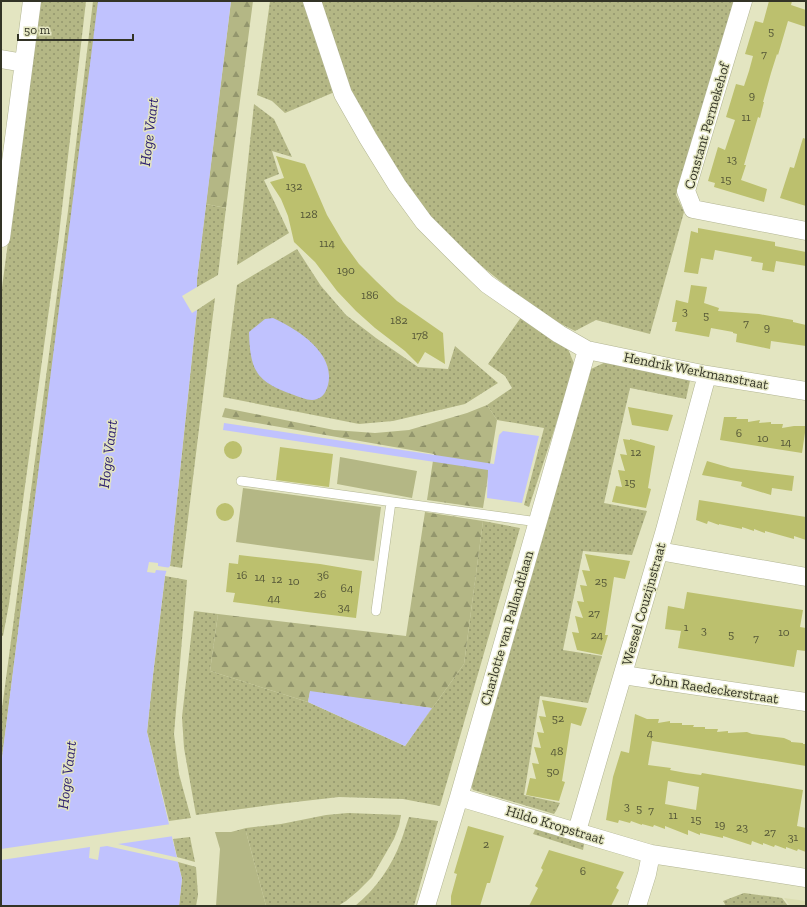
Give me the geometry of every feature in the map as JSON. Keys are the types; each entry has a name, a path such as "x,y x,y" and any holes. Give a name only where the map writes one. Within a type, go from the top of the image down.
{"street":[{"path":"1,238 32,1"},
{"name":"Hendrik Werkmanstraat","path":"312,1 343,94 385,165 424,222 487,284 559,334 587,350 707,375 806,391"},
{"name":"Constant Permekehof","path":"744,1 686,191 693,209 806,231"},
{"path":"1,59 24,63"},
{"name":"Charlotte van Pallandtlaan","path":"426,906 459,797 587,350"},
{"name":"Wessel Couzijnstraat","path":"577,831 659,551 707,375"},
{"path":"659,551 806,577"},
{"name":"John Raedeckerstraat","path":"623,675 806,702"},
{"name":"Hildo Kropstraat","path":"459,797 651,854 806,878"},
{"path":"637,906 647,874 651,854"}],"lane":[{"path":"241,481 538,522"},
{"path":"376,611 392,502"}],"shaded area":[{"path":"784,898 806,901 806,906 790,906"}],"green space":[{"path":"40,1 86,1 58,243 9,604 3,636 1,636 1,295"},
{"path":"93,1 99,1 1,766 1,716 68,211"},
{"path":"231,1 253,1 226,208 206,204"},
{"path":"270,1 307,1 337,91 285,113 272,101 257,95"},
{"path":"320,1 734,1 676,195 684,212 650,334 596,320 575,331 541,314 468,255 424,211 379,147 348,89"},
{"path":"455,1 483,1 470,10 459,5"},
{"path":"254,104 274,119 292,157 272,151 279,174 264,180 289,233 237,265"},
{"path":"206,204 226,208 218,275 197,287 197,279"},
{"path":"297,249 321,286 346,315 418,367 448,369 455,346 498,383 465,404 393,421 359,424 223,397 237,285"},
{"path":"215,298 182,568 170,566 197,310"},
{"path":"522,316 566,344 575,366 529,507 524,505 544,428 497,420 487,405 512,388 505,376 488,364"},
{"path":"612,359 691,376 686,399 630,388 604,503 647,511 632,555 583,551 563,650 602,656 588,703 540,696 524,795 560,803 554,814 473,790 469,782 591,369"},
{"path":"487,405 497,420 483,508 427,500 434,454 222,417 225,408 334,430 375,433 409,430 467,413"},
{"path":"340,457 417,471 412,498 337,484"},
{"path":"243,488 381,507 374,561 236,542"},
{"path":"425,512 483,521 464,664 405,746 431,708 310,692 308,702 210,671 218,614 406,636"},
{"path":"483,521 520,528 440,806 403,799 339,797 196,815 184,748 182,717 194,611 218,614 210,671 308,702 405,746 464,664"},
{"path":"165,576 187,580 174,734 179,774 191,818 169,821 147,732"},
{"path":"348,813 401,815 394,839 372,877 358,891 338,906 266,906 246,832 231,832 246,828 281,824 326,815"},
{"path":"409,817 438,821 414,906 355,906 370,892 388,868 402,838"},
{"path":"537,826 585,840 583,850 533,834"},
{"path":"215,832 246,832 266,906 216,906 220,849"},
{"path":"190,837 195,862 177,857 173,839"},
{"path":"178,862 196,867 198,895 196,906 179,906 182,879"},
{"path":"744,893 782,898 788,906 726,906 723,901"}],"water":[{"name":"Hoge Vaart","path":"98,1 231,1 197,287 182,296 192,313 197,310 170,566 167,569 165,576 147,732 182,879 179,906 1,906 1,766"},
{"path":"273,318 303,336 320,353 326,363 329,373 328,385 323,395 319,398 308,400 281,390 264,380 258,374 251,357 249,332 265,319"},
{"path":"224,423 494,464 499,435 503,431 539,436 522,503 487,498 488,470 223,430"},
{"path":"310,691 432,708 405,746 308,702"}],"pier":[{"path":"149,562 158,563 158,566 171,568 168,571 156,570 155,573 147,572"},
{"path":"171,824 174,836 118,844 179,858 179,862 107,846 100,847 98,860 89,858 90,847 1,860 1,849"}],"building":[{"path":"769,1 792,1 791,5 806,10 806,27 788,21 771,73 760,118 758,117 744,165 746,165 741,180 767,189 764,202 714,187 715,183 708,181 718,147 725,150 735,120 726,117 736,84 744,86 749,71 753,56 745,54 755,21 763,23"},
{"path":"803,138 806,139 806,206 780,198 790,167 794,168"},
{"path":"276,156 305,164 327,215 343,242 359,264 397,301 443,333 445,364 425,352 418,364 405,351 356,311 337,291 315,262 294,242 288,216 281,199 270,182 284,178"},
{"path":"698,228 775,242 775,246 806,252 806,266 776,261 774,272 762,270 763,263 751,261 752,257 715,250 713,260 701,258 698,274 684,272 691,231 698,233"},
{"path":"691,285 707,287 704,303 719,308 718,311 759,314 793,320 793,322 806,325 806,346 771,341 770,349 736,342 737,334 711,328 709,337 675,331 677,322 672,322 676,300 688,303"},
{"path":"628,407 673,415 668,431 632,425"},
{"path":"724,417 748,419 748,422 760,420 759,423 771,422 771,424 783,424 782,428 806,426 802,453 720,440"},
{"path":"623,439 630,439 655,446 648,488 651,489 646,508 612,502 616,486 622,487 618,470 625,471 620,454 627,455"},
{"path":"229,441 237,441 242,446 240,457 237,459 229,459 224,454 224,446"},
{"path":"280,447 333,454 329,487 276,480"},
{"path":"707,461 731,468 794,476 792,491 772,488 771,495 741,486 742,482 702,475"},
{"path":"699,500 806,517 806,540 794,536 794,539 765,531 765,533 754,529 754,531 742,527 742,529 719,525 708,521 707,524 696,520"},
{"path":"221,503 229,503 234,508 232,519 229,521 221,521 216,516 216,508"},
{"path":"585,554 630,561 625,579 614,577 605,635 608,635 602,655 577,650 572,632 579,633 575,616 583,618 577,601 584,602 580,585 587,586 582,570 590,571"},
{"path":"239,555 320,564 362,571 356,618 233,602 235,593 226,592 229,563 238,564"},
{"path":"687,592 803,610 800,627 806,628 806,651 797,650 794,667 678,648 681,631 665,629 668,606 684,609"},
{"path":"542,700 587,708 581,726 571,723 562,781 565,782 559,801 526,795 530,778 536,779 532,763 539,764 534,747 541,748 537,732 544,733 539,716 546,717"},
{"path":"635,714 647,719 659,719 658,723 670,721 670,723 682,723 682,725 694,725 693,727 705,727 705,729 718,729 717,732 747,732 784,738 791,742 806,744 806,766 652,741 648,765 671,768 670,770 686,773 701,775 702,773 803,790 797,826 806,828 806,852 798,849 797,851 786,847 786,849 775,845 774,847 763,843 763,845 752,841 751,845 723,836 723,838 700,833 700,835 688,830 688,835 665,826 665,829 654,825 653,827 642,825 631,821 630,823 619,820 618,823 606,820 613,777 621,751 629,753","holes":["668,781 699,787 696,810 665,804"]},
{"path":"468,826 504,836 490,883 487,883 480,906 451,906 451,896 457,874 454,873"},
{"path":"549,850 624,872 616,888 619,890 611,906 529,906 538,888 535,886 543,870 541,868"}]}
